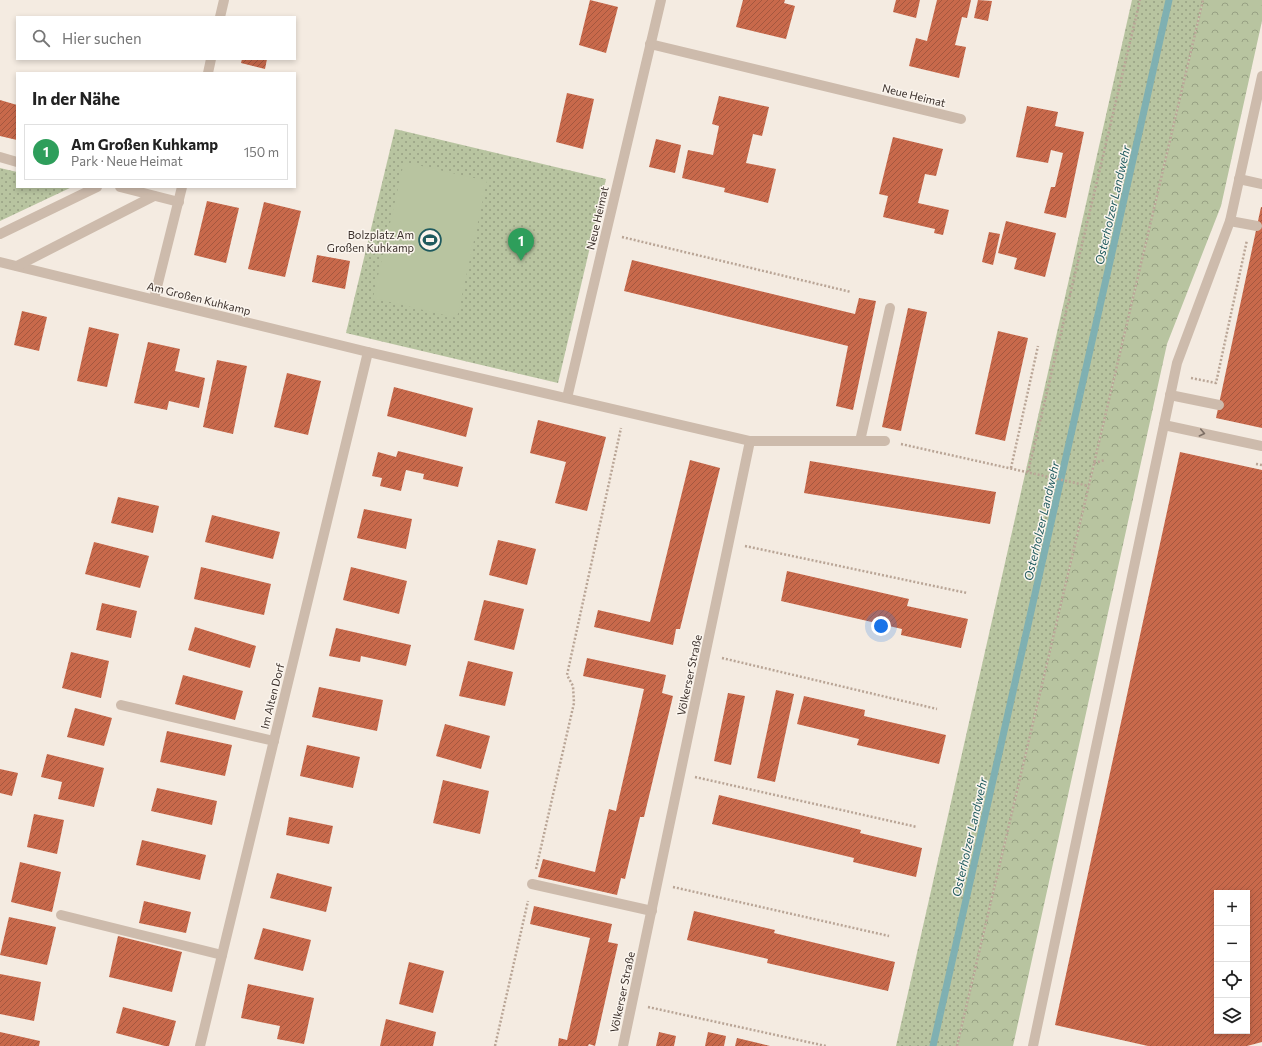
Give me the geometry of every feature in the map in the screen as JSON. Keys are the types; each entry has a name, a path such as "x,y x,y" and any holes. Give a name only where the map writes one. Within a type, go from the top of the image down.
{"street":[{"path":"220,16 224,0"},
{"name":"Neue Heimat","path":"567,398 661,0"},
{"name":"Neue Heimat","path":"650,44 961,119"},
{"path":"208,72 211,60"},
{"path":"1033,1046 1177,363 1230,221 1262,76"},
{"path":"0,157 16,162"},
{"path":"1239,179 1262,184"},
{"path":"0,234 95,188"},
{"path":"124,188 179,202"},
{"path":"154,299 182,188"},
{"path":"17,266 154,196"},
{"path":"1230,221 1254,226"},
{"name":"Am Großen Kuhkamp","path":"0,262 368,352 750,441"},
{"path":"860,441 890,308"},
{"name":"Im Alten Dorf","path":"200,1046 368,352"},
{"path":"1170,395 1219,405"},
{"path":"1164,425 1262,446"},
{"path":"750,441 885,441"},
{"name":"Völkerser Straße","path":"623,1046 750,441"},
{"path":"121,705 274,742"},
{"path":"532,884 652,910"},
{"path":"61,915 222,955"}],"path":[{"path":"1028,472 1105,142 1140,0"},
{"path":"957,1046 1203,0"},
{"path":"1186,398 1190,378 1216,383 1254,226"},
{"path":"606,233 851,292"},
{"path":"1010,468 1038,346"},
{"path":"495,1046 574,703 573,686 567,675 625,411"},
{"path":"885,441 1089,486"},
{"path":"1094,463 1105,460"},
{"path":"728,543 967,593"},
{"path":"705,654 937,709"},
{"path":"680,773 917,827"},
{"path":"657,884 889,936"},
{"path":"632,1004 826,1046"}],"green space":[{"path":"1132,0 1203,0 957,1046 896,1046"},
{"path":"1203,0 1262,0 1262,21 1221,206 1167,344 1013,1046 957,1046"},
{"path":"395,129 606,179 558,383 346,333"},
{"name":"Bolzplatz Am Großen Kuhkamp","path":"404,162 487,181 457,318 373,298"},
{"path":"0,168 16,172 16,188 70,188 0,221"}],"building":[{"path":"590,0 618,7 606,53 579,45"},
{"path":"743,0 785,0 784,3 795,6 786,39 736,27"},
{"path":"896,0 920,0 916,18 893,12"},
{"path":"937,0 971,0 967,18 962,17 955,45 966,47 959,78 909,66 916,38 927,41"},
{"path":"978,0 992,1 988,21 974,18"},
{"path":"242,60 267,60 265,69 241,63"},
{"path":"567,93 594,99 583,149 556,142"},
{"path":"719,96 769,107 762,136 753,134 746,163 776,169 768,203 724,192 725,188 682,178 688,150 713,155 719,126 712,124"},
{"path":"0,100 16,105 16,140 0,136"},
{"path":"1027,106 1058,112 1055,126 1084,132 1066,218 1044,213 1051,187 1055,187 1063,153 1051,150 1048,163 1016,157"},
{"path":"893,137 943,149 936,176 925,174 918,203 949,210 943,235 934,233 935,229 883,217 888,196 879,194"},
{"path":"656,139 681,145 675,173 649,167"},
{"path":"207,201 239,208 226,263 194,255"},
{"path":"264,202 301,211 285,277 248,269"},
{"path":"1262,207 1262,428 1216,418"},
{"path":"1006,221 1056,233 1045,277 1014,269 1017,258 998,253"},
{"path":"989,232 1000,234 993,265 982,262"},
{"path":"317,255 350,261 345,289 312,282"},
{"path":"632,260 855,314 859,298 876,301 853,410 836,406 848,346 624,291"},
{"path":"908,308 927,312 901,431 882,427"},
{"path":"22,311 47,317 39,351 14,345"},
{"path":"89,327 119,334 107,387 77,381"},
{"path":"998,331 1028,338 1005,441 975,434"},
{"path":"148,342 180,349 175,371 205,378 199,408 169,401 167,410 134,403"},
{"path":"217,360 247,366 233,434 203,427"},
{"path":"287,373 321,381 308,435 274,427"},
{"path":"394,387 473,408 466,437 387,416"},
{"path":"538,420 606,437 587,511 555,503 566,462 530,453"},
{"path":"398,451 463,467 458,487 423,479 424,474 406,470 401,491 380,486 382,478 372,476 378,452 396,457"},
{"path":"1180,452 1262,470 1262,1042 1247,1046 1148,1046 1055,1025"},
{"path":"690,460 720,468 680,629 676,629 673,645 594,627 598,610 650,622"},
{"path":"810,461 996,492 990,524 804,493"},
{"path":"118,497 159,506 153,533 111,523"},
{"path":"364,509 412,519 406,549 357,538"},
{"path":"212,515 280,532 273,559 205,542"},
{"path":"498,540 536,549 527,585 489,575"},
{"path":"94,542 149,556 140,588 85,574"},
{"path":"201,567 271,584 264,615 194,599"},
{"path":"351,567 407,581 399,614 343,600"},
{"path":"787,571 909,599 907,606 968,619 961,648 901,635 902,629 781,601"},
{"path":"484,600 524,609 514,650 474,640"},
{"path":"102,603 137,611 131,638 96,630"},
{"path":"195,627 256,646 250,668 188,650"},
{"path":"336,628 411,645 406,666 361,656 360,662 329,656"},
{"path":"71,652 109,661 101,698 62,688"},
{"path":"587,658 666,675 662,693 673,696 644,817 640,817 625,879 621,878 617,895 538,877 543,859 595,872 609,809 616,811 644,689 583,676"},
{"path":"468,661 513,672 505,706 459,696"},
{"path":"183,675 243,691 235,720 175,704"},
{"path":"319,687 383,700 377,731 312,717"},
{"path":"776,690 794,694 775,782 757,778"},
{"path":"728,693 745,696 731,765 714,761"},
{"path":"804,696 865,710 864,716 946,735 939,764 857,745 859,739 797,724"},
{"path":"75,708 112,718 104,746 67,737"},
{"path":"445,724 490,736 481,769 436,756"},
{"path":"167,731 232,745 225,776 160,762"},
{"path":"307,745 360,757 353,788 300,776"},
{"path":"47,754 104,768 94,807 58,799 62,782 41,777"},
{"path":"0,769 18,773 12,796 0,793"},
{"path":"443,780 489,791 480,834 433,823"},
{"path":"157,788 217,801 212,825 151,811"},
{"path":"719,795 861,830 860,833 922,848 916,877 853,862 854,858 712,824"},
{"path":"34,814 64,820 57,854 27,847"},
{"path":"289,817 333,826 329,844 286,835"},
{"path":"142,840 206,855 200,880 136,865"},
{"path":"20,862 61,872 52,912 11,902"},
{"path":"277,873 332,887 326,912 270,898"},
{"path":"144,901 191,912 186,933 139,923"},
{"path":"534,906 612,924 608,942 618,944 595,1046 589,1044 588,1046 558,1046 559,1038 567,1040 590,938 530,924"},
{"path":"694,911 775,930 774,933 895,962 888,991 767,963 768,959 687,940"},
{"path":"9,917 56,927 47,965 0,955"},
{"path":"263,928 311,940 303,971 254,959"},
{"path":"118,936 182,952 172,992 109,977"},
{"path":"409,962 444,971 433,1013 399,1004"},
{"path":"0,974 41,982 34,1021 0,1014"},
{"path":"248,984 314,998 304,1044 277,1039 280,1026 241,1018"},
{"path":"123,1007 176,1021 169,1046 116,1033"},
{"path":"386,1019 436,1032 433,1046 380,1046"},
{"path":"0,1032 40,1041 39,1046 0,1046"},
{"path":"659,1032 676,1036 674,1046 656,1046"},
{"path":"708,1032 726,1036 724,1046 705,1046"},
{"path":"737,1038 758,1043 770,1046 735,1046"}],"waterway":[{"name":"Osterholzer Landwehr","path":"933,1046 1169,0"}],"place":[{"name":"Bolzplatz Am Großen Kuhkamp","path":"430,240"},
{"name":"Am Großen Kuhkamp","path":"521,261"}]}
